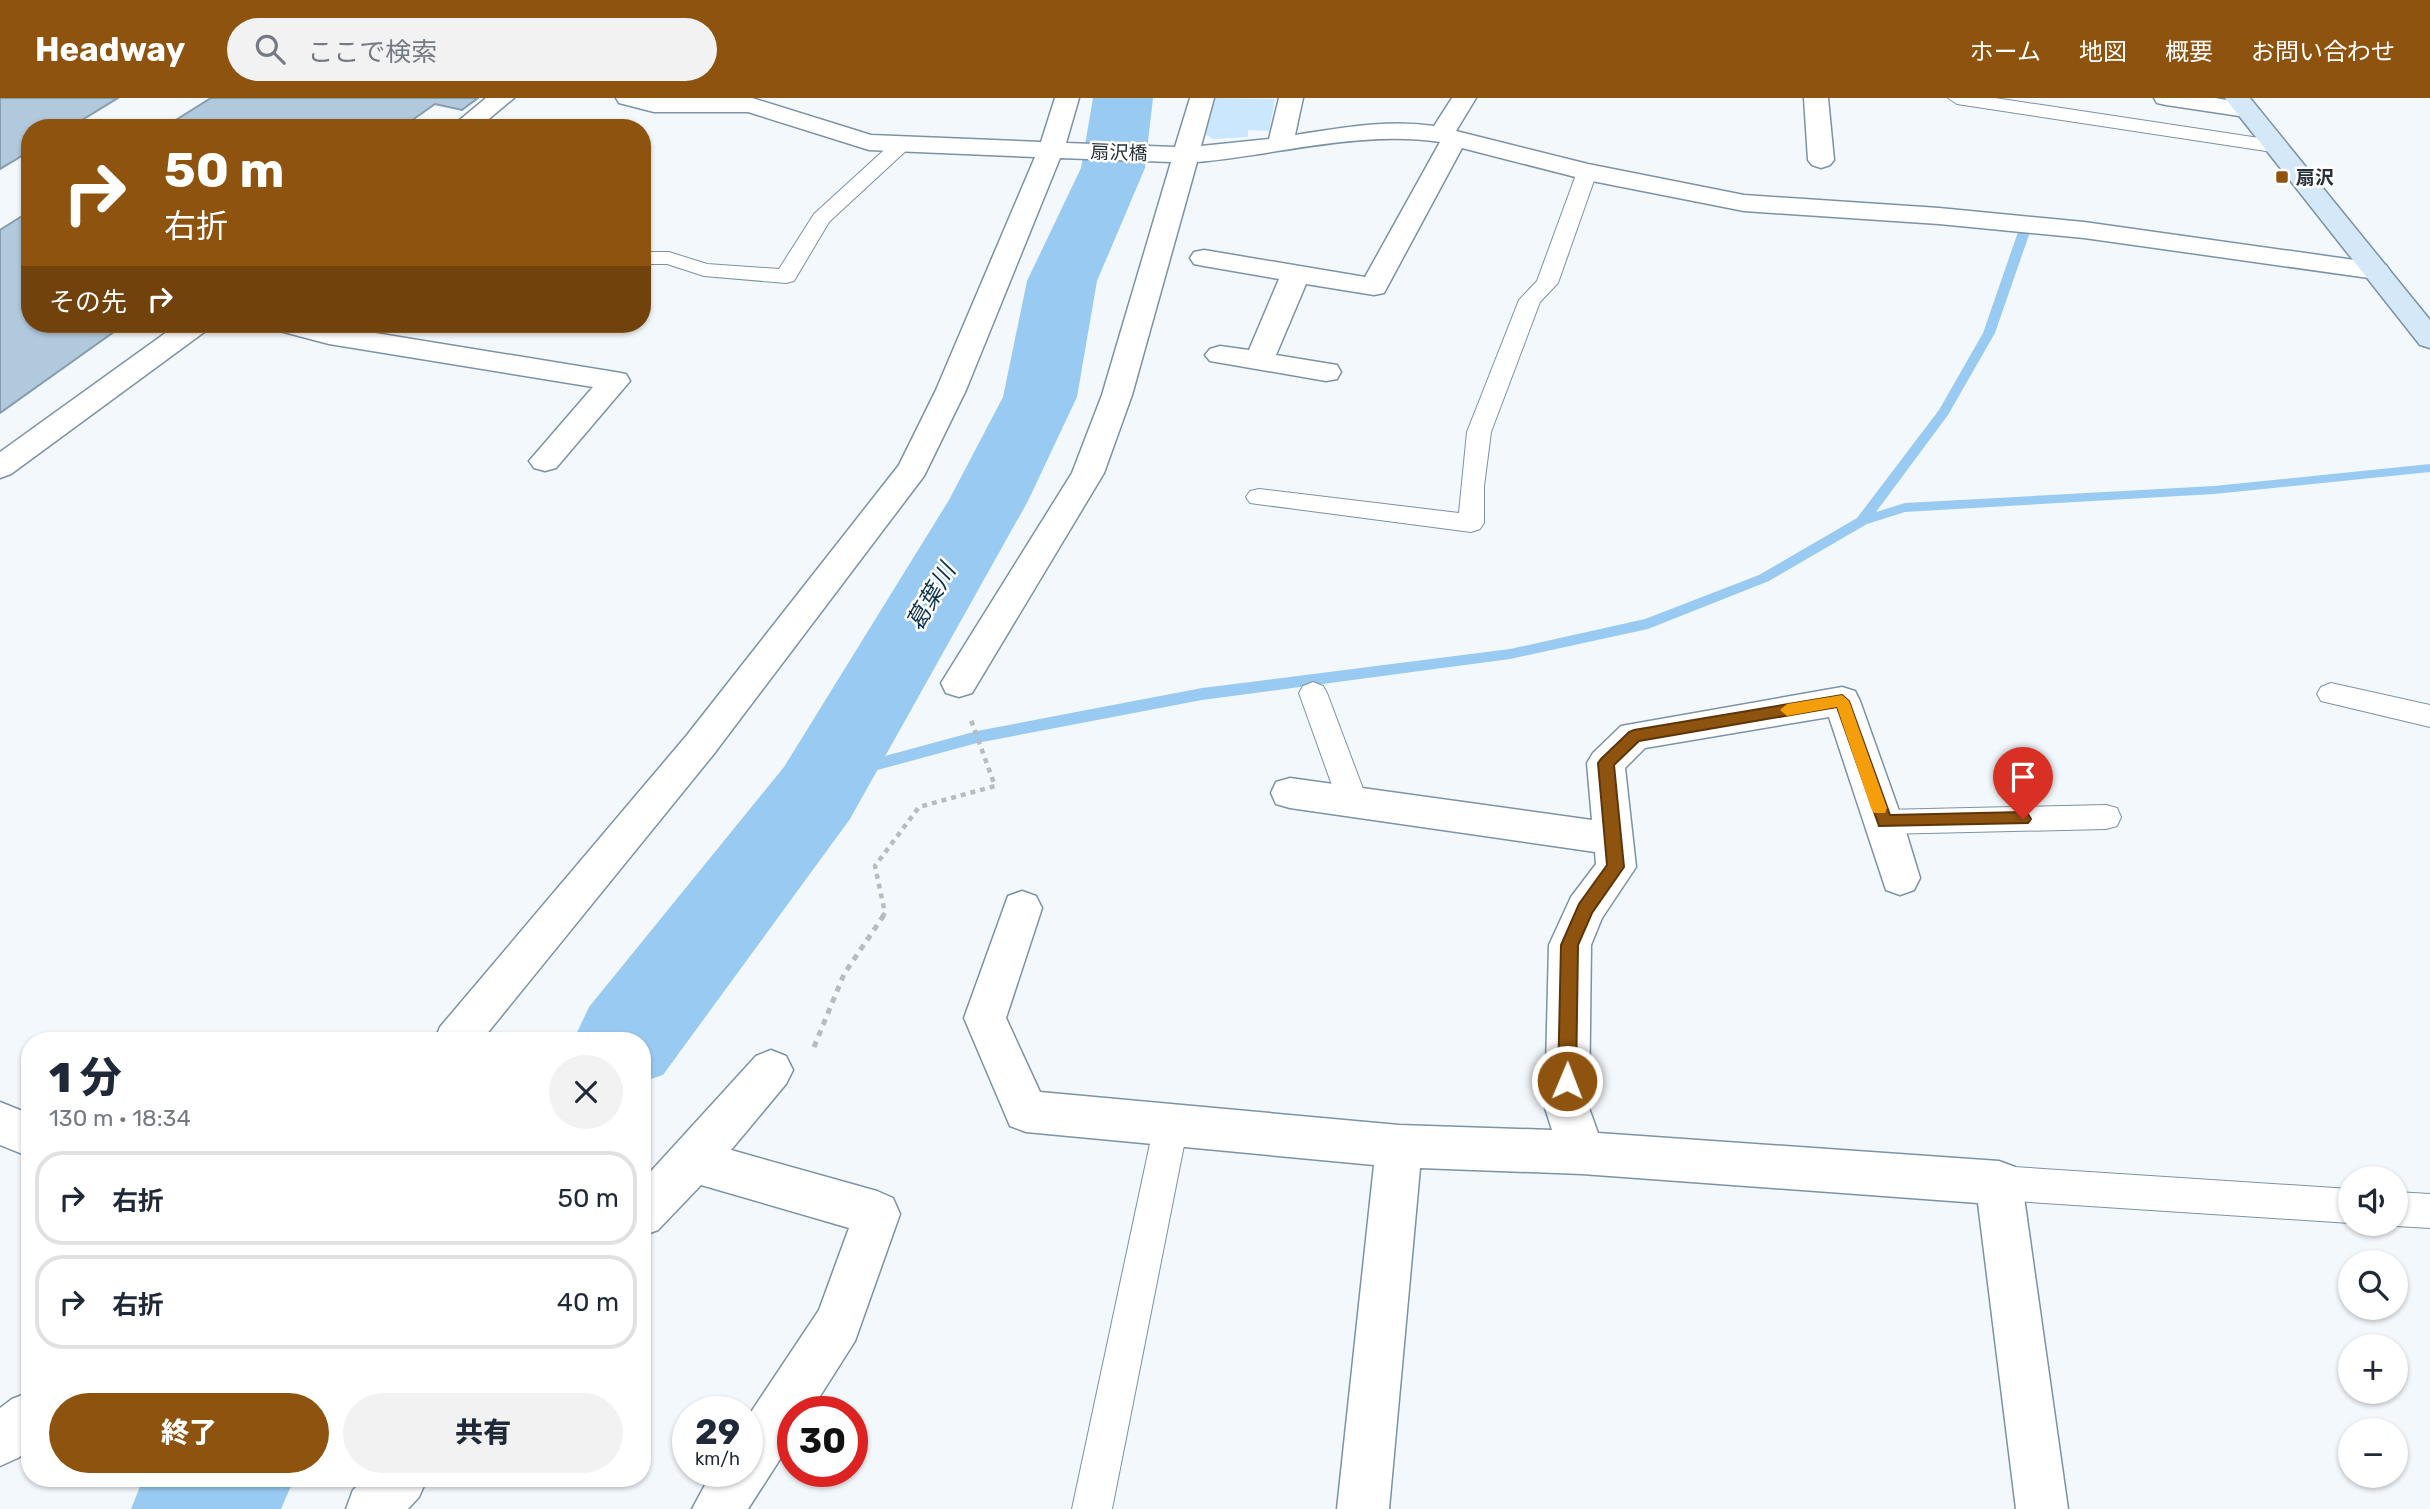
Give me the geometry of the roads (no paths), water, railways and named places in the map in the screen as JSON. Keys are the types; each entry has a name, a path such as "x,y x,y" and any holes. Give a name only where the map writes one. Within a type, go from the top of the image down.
{"street":[{"path":"474,119 502,98"},
{"name":"扇沢橋","path":"628,98 654,104 750,105 869,142 902,144 1187,155 1246,150 1372,131 1408,130 1448,137 1587,172 1744,203 1939,216 2084,230 2376,271"},
{"path":"462,1032 700,745 913,469 951,390 1051,149 1067,98"},
{"path":"959,683 1088,473 1117,395 1202,98"},
{"path":"1281,143 1291,98"},
{"path":"1204,258 1374,286 1448,137 1464,98"},
{"path":"1816,98 1821,160"},
{"path":"2166,98 2241,104 2279,147 2376,271 2428,332"},
{"path":"1259,361 1296,273"},
{"path":"0,467 185,333"},
{"path":"321,333 615,381 545,461"},
{"path":"1220,355 1326,372"},
{"path":"1582,1153 1567,1108 1570,945 1585,909 1616,867 1606,763 1634,736 1842,701 1884,822 1900,878"},
{"path":"1290,793 1612,839"},
{"path":"1022,908 985,1017 1026,1111 1399,1146 1582,1153 1998,1182 2042,1509"},
{"path":"651,1205 693,1161 771,1070"},
{"path":"0,1123 21,1132"},
{"path":"1363,1509 1399,1146"},
{"path":"693,1161 877,1214 838,1324 763,1439"},
{"path":"0,1440 21,1424"},
{"path":"372,1509 393,1487"},
{"path":"718,1509 732,1487"}],"lane":[{"path":"1957,98 2279,147"},
{"path":"651,258 669,258 704,270 786,276 821,218 902,144"},
{"path":"1259,497 1471,523 1472,486 1479,432 1530,300 1547,283 1587,172"},
{"path":"1313,693 1353,802"},
{"path":"2331,694 2430,716"},
{"path":"1884,822 2106,817"},
{"path":"1092,1509 1171,1125"},
{"path":"1998,1182 2338,1205"},
{"path":"2408,1210 2430,1211"}],"waterway":[{"name":"葛葉川","path":"633,1032 817,793 988,501 1040,397 1062,281 1113,168 1123,98"},
{"path":"1862,521 1944,412 1989,333 2024,232"},
{"path":"1862,521 1905,508 2214,490 2430,468"},
{"path":"826,778 977,737 1202,694 1510,654 1648,624 1764,578 1862,521"},
{"name":"葛葉川","path":"195,1509 221,1487"}],"place":[{"name":"扇沢","path":"2282,177"}]}
